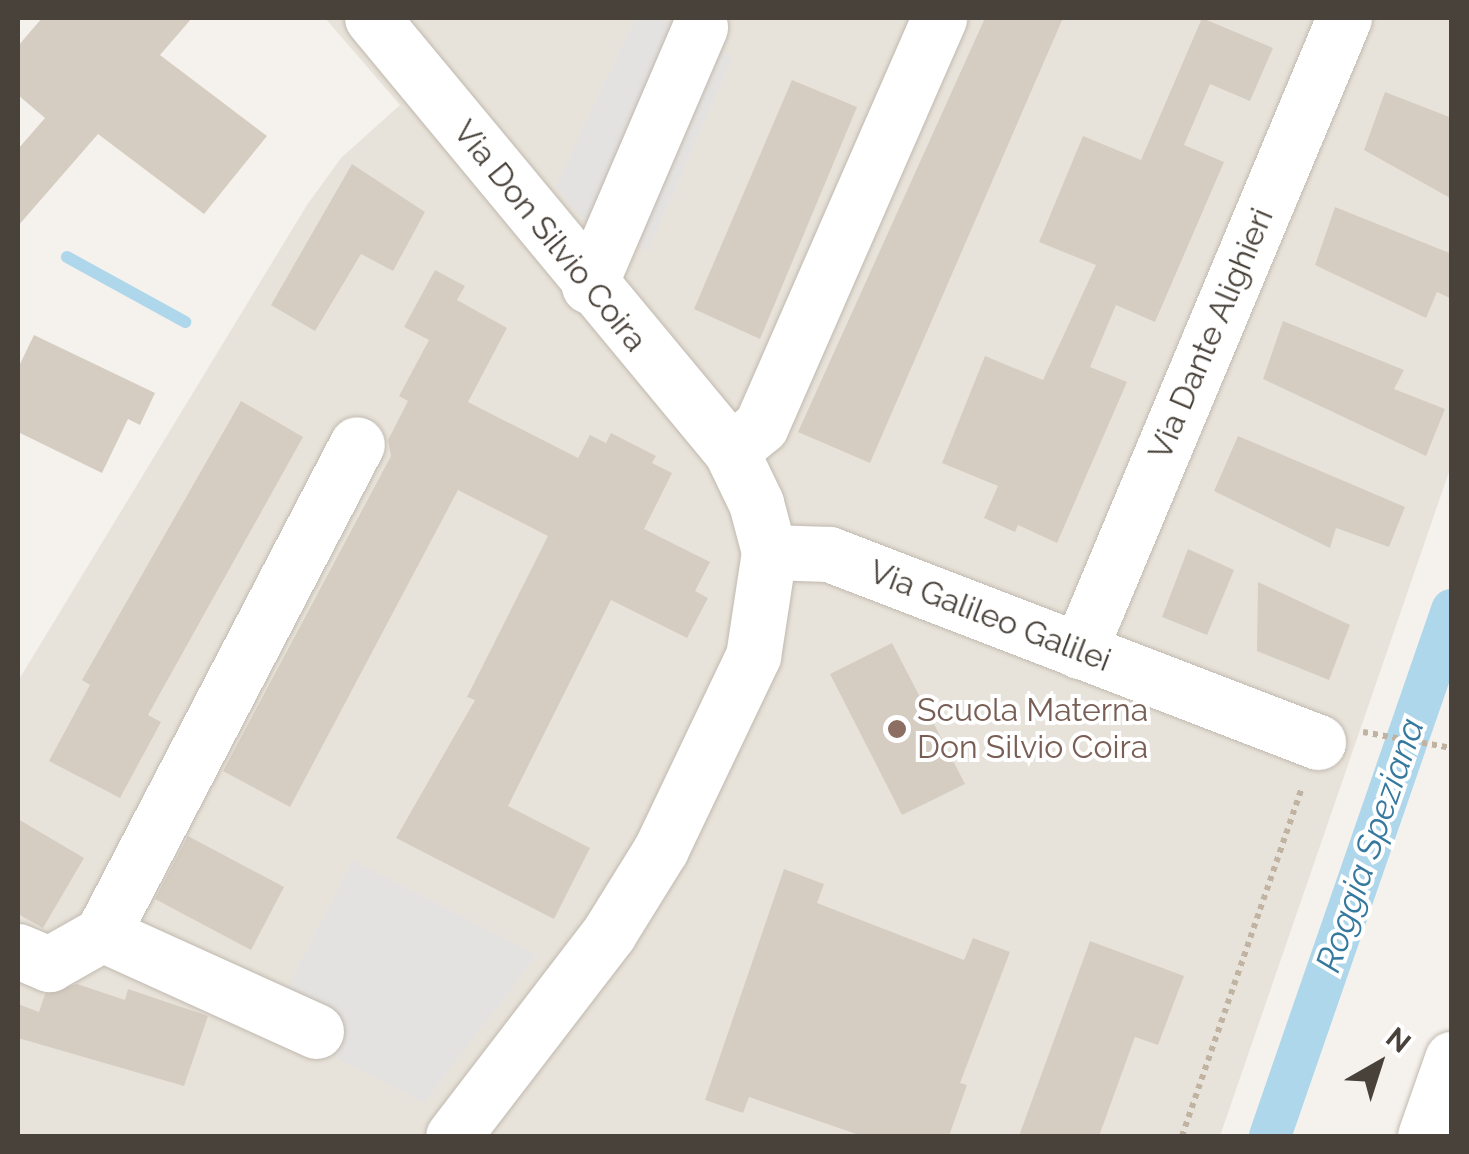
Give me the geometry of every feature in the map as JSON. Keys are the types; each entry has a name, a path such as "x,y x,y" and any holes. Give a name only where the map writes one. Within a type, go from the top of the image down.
{"street":[{"name":"Via Don Silvio Coira","path":"372,18 589,286 730,451 756,502 769,552 753,656 661,849 609,934 452,1136"},
{"path":"730,451 761,426 939,18"},
{"name":"Via Dante Alighieri","path":"1079,651 1344,18"},
{"path":"589,286 700,27"},
{"path":"18,951 49,964 102,934 357,444"},
{"name":"Via Galileo Galilei","path":"769,552 829,554 1318,742"},
{"path":"102,934 316,1031"},
{"path":"1425,1136 1452,1059"}],"path":[{"path":"1378,733 1451,748"},
{"path":"1182,1136 1318,742"}],"shaded area":[{"path":"325,18 1451,18 1451,466 1220,1136 18,1136 18,681 307,205 341,158 400,105"},
{"path":"635,18 660,18 733,57 648,251 587,223 555,187"},
{"path":"353,860 537,955 424,1103 269,1023"}],"building":[{"path":"42,18 192,18 160,55 267,136 204,214 98,134 18,226 18,149 45,118 18,95 18,46"},
{"path":"985,18 1063,18 870,463 798,432"},
{"path":"1202,18 1273,48 1250,101 1210,84 1184,145 1224,162 1155,322 1116,305 1090,367 1127,382 1057,543 1018,525 1015,532 984,518 998,486 942,463 985,356 1043,380 1096,265 1039,242 1083,136 1141,160"},
{"path":"792,80 857,107 760,339 694,309"},
{"path":"1385,92 1452,118 1452,199 1364,150"},
{"path":"352,164 425,212 393,271 361,254 315,331 271,305"},
{"path":"1335,207 1452,254 1452,299 1437,292 1426,318 1315,265"},
{"path":"435,270 465,286 457,300 507,328 468,402 578,458 590,435 606,443 611,433 656,456 652,463 672,473 644,529 710,562 695,591 708,598 687,638 611,600 508,806 590,848 554,919 396,838 475,700 467,697 548,536 458,490 290,807 223,771 391,456 388,440 408,401 399,396 429,340 404,327"},
{"path":"1283,321 1404,370 1394,389 1445,409 1426,456 1263,379"},
{"path":"34,335 155,393 140,425 128,419 102,473 18,432 18,368"},
{"path":"241,401 303,437 148,715 161,722 120,798 49,761 90,685 82,680"},
{"path":"1238,436 1405,507 1389,547 1336,528 1330,548 1214,491"},
{"path":"1188,549 1234,570 1207,635 1162,617"},
{"path":"1258,582 1350,625 1329,680 1257,651"},
{"name":"Scuola Materna Don Silvio Coira","path":"892,643 965,784 902,815 830,674"},
{"path":"18,819 84,858 43,928 18,914"},
{"path":"188,836 284,887 251,950 155,899"},
{"path":"784,869 824,884 817,903 964,960 973,938 1010,952 960,1083 967,1085 949,1136 862,1136 749,1097 743,1113 705,1100"},
{"path":"1090,941 1184,976 1158,1045 1135,1037 1099,1136 1019,1136"},
{"path":"77,984 125,1000 128,989 208,1016 184,1086 18,1038 18,1004 39,1012 45,994"}],"waterway":[{"path":"67,257 185,322"},
{"name":"Roggia Speziana","path":"1270,1136 1452,610"}],"place":[{"name":"Scuola Materna Don Silvio Coira","path":"897,729"}]}
